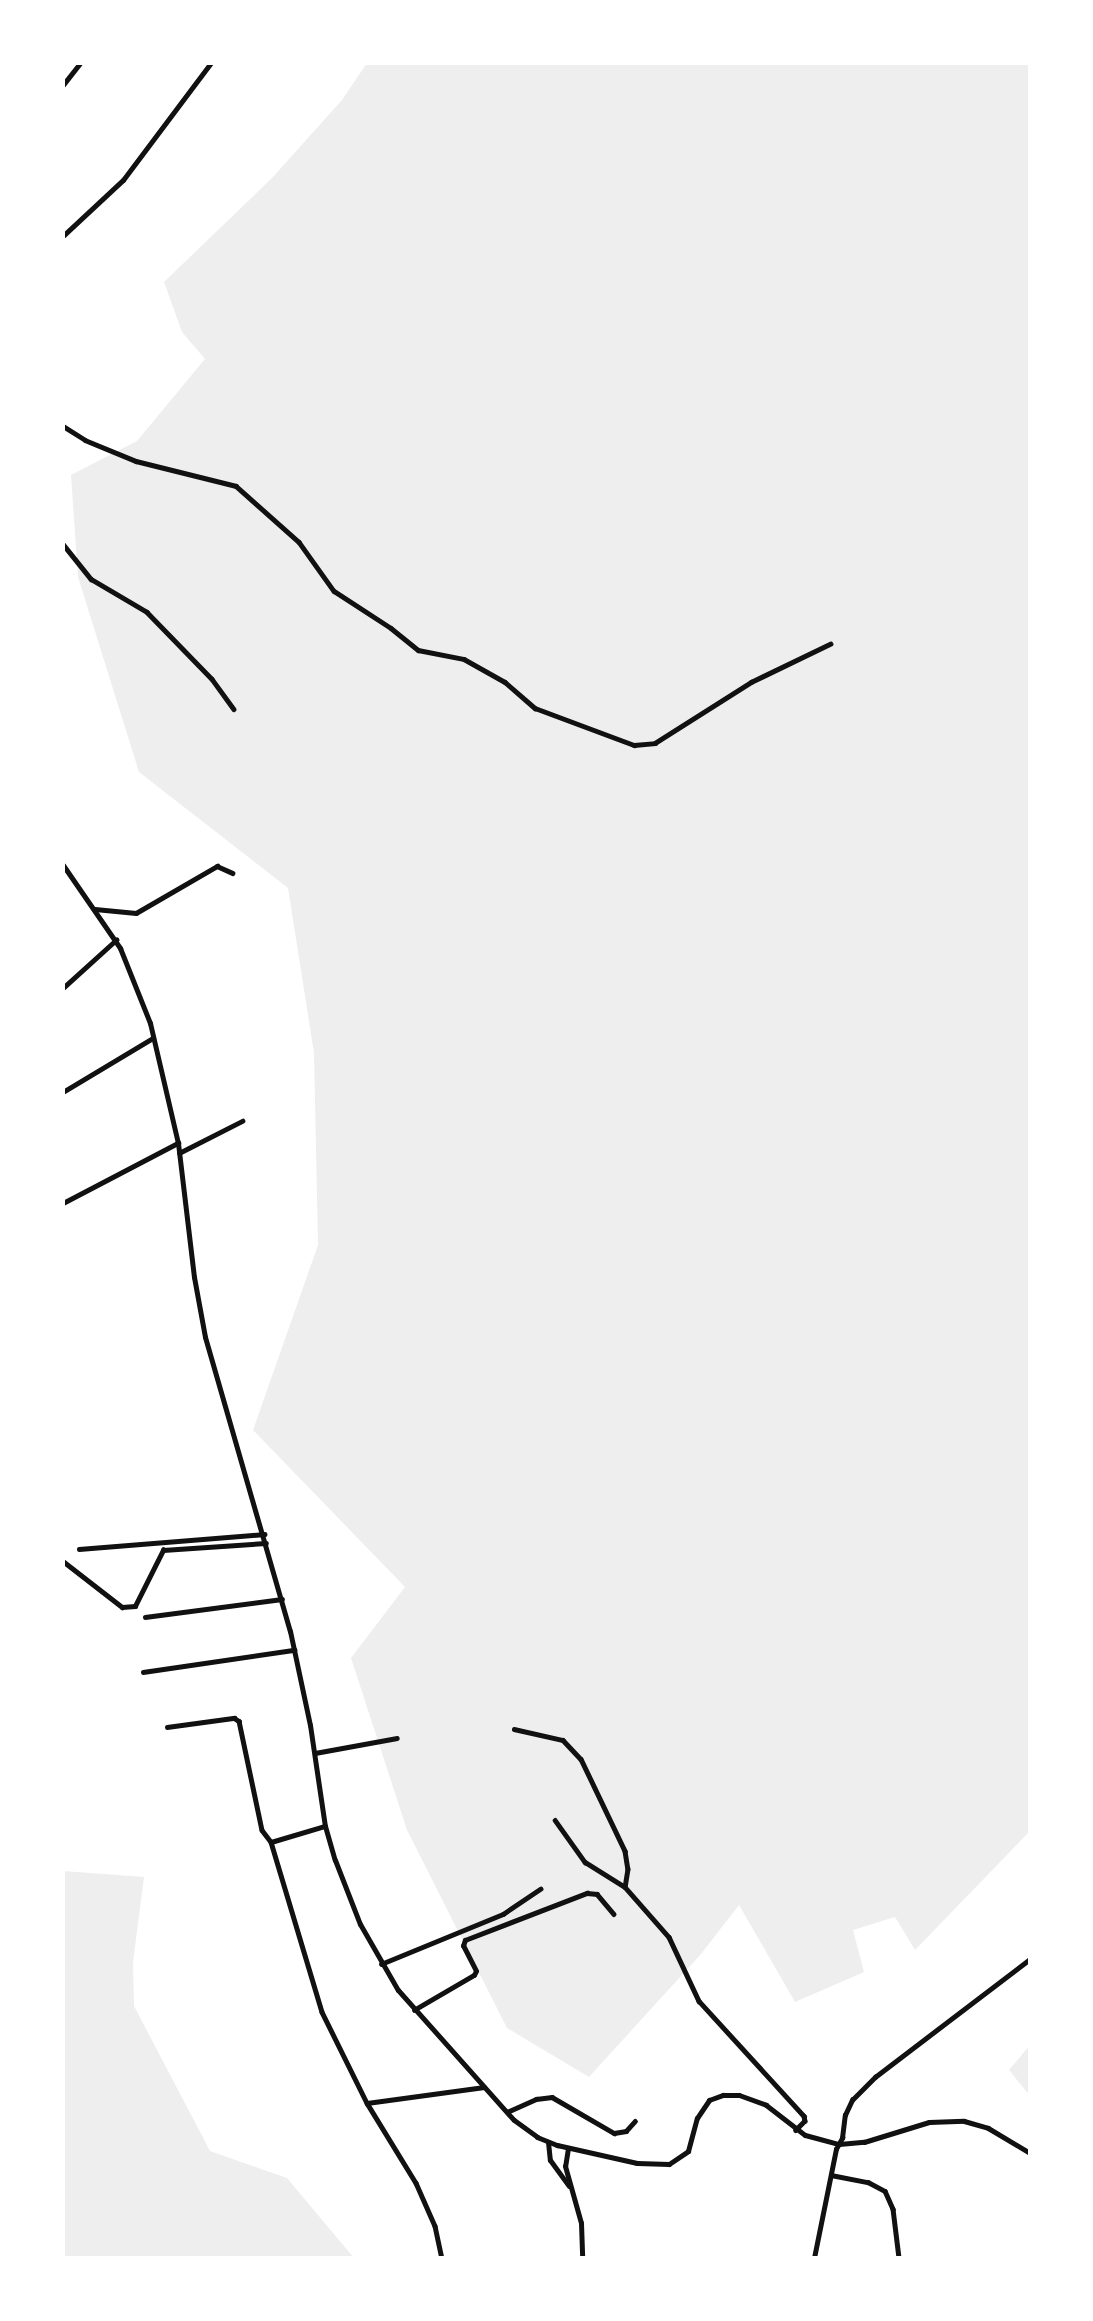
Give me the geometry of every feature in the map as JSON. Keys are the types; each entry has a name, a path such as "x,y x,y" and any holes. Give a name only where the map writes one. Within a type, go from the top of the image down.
{"street":[{"path":"63,85 80,63"},
{"path":"63,236 122,180 211,63"},
{"path":"63,426 85,440 136,461 236,486 299,542 334,591 391,628 418,650 464,659 505,682 535,708 634,745 656,743 751,682 830,644"},
{"path":"63,544 91,579 147,612 212,679 234,709"},
{"path":"63,864 116,940 153,1038 178,1143 205,1337 282,1599 315,1753 325,1826 350,1901 380,1964 414,2010 521,2127 548,2142 568,2148 637,2163 669,2164 688,2151 702,2108 723,2095 739,2095 766,2105 796,2130 815,2139 839,2144 864,2142 929,2122 964,2120 988,2127 1030,2153"},
{"path":"95,909 136,913 217,866 233,873"},
{"path":"63,988 116,940"},
{"path":"63,1091 153,1038"},
{"path":"179,1153 242,1121"},
{"path":"63,1203 178,1143"},
{"path":"79,1549 264,1534"},
{"path":"63,1561 122,1607 135,1606 163,1550 267,1543"},
{"path":"145,1617 282,1599"},
{"path":"144,1672 294,1650"},
{"path":"167,1727 234,1718 239,1721 262,1830 271,1842 322,2012 367,2103 416,2183 435,2226 442,2258"},
{"path":"514,1729 563,1740 581,1759 625,1851 628,1870 625,1887"},
{"path":"315,1753 397,1738"},
{"path":"555,1820 585,1862 625,1887 669,1937 699,2001 804,2116 805,2121 796,2130"},
{"path":"271,1842 325,1826"},
{"path":"380,1964 503,1914 540,1889"},
{"path":"414,2010 474,1975 476,1971 463,1946 465,1940 587,1893 603,1898 614,1914"},
{"path":"814,2258 848,2107 868,2082 1030,1959"},
{"path":"367,2103 484,2087"},
{"path":"507,2112 536,2099 552,2097 614,2133 626,2131 635,2121"},
{"path":"548,2142 550,2160 572,2189"},
{"path":"568,2148 565,2166 581,2223 582,2258"},
{"path":"831,2175 868,2182 885,2191 893,2209 900,2258"}],"shaded area":[{"path":"367,63 1030,63 1030,1831 915,1950 895,1917 853,1930 864,1972 795,2002 739,1905 701,1954 589,2077 507,2028 407,1830 351,1658 405,1587 253,1430 318,1245 314,1053 288,888 139,772 78,577 71,475 137,441 205,359 182,332 164,282 272,178 342,100"},
{"path":"63,1871 144,1877 133,1962 134,2006 210,2151 287,2178 354,2258 63,2258"},
{"path":"1030,2045 1030,2096 1009,2070"}]}
